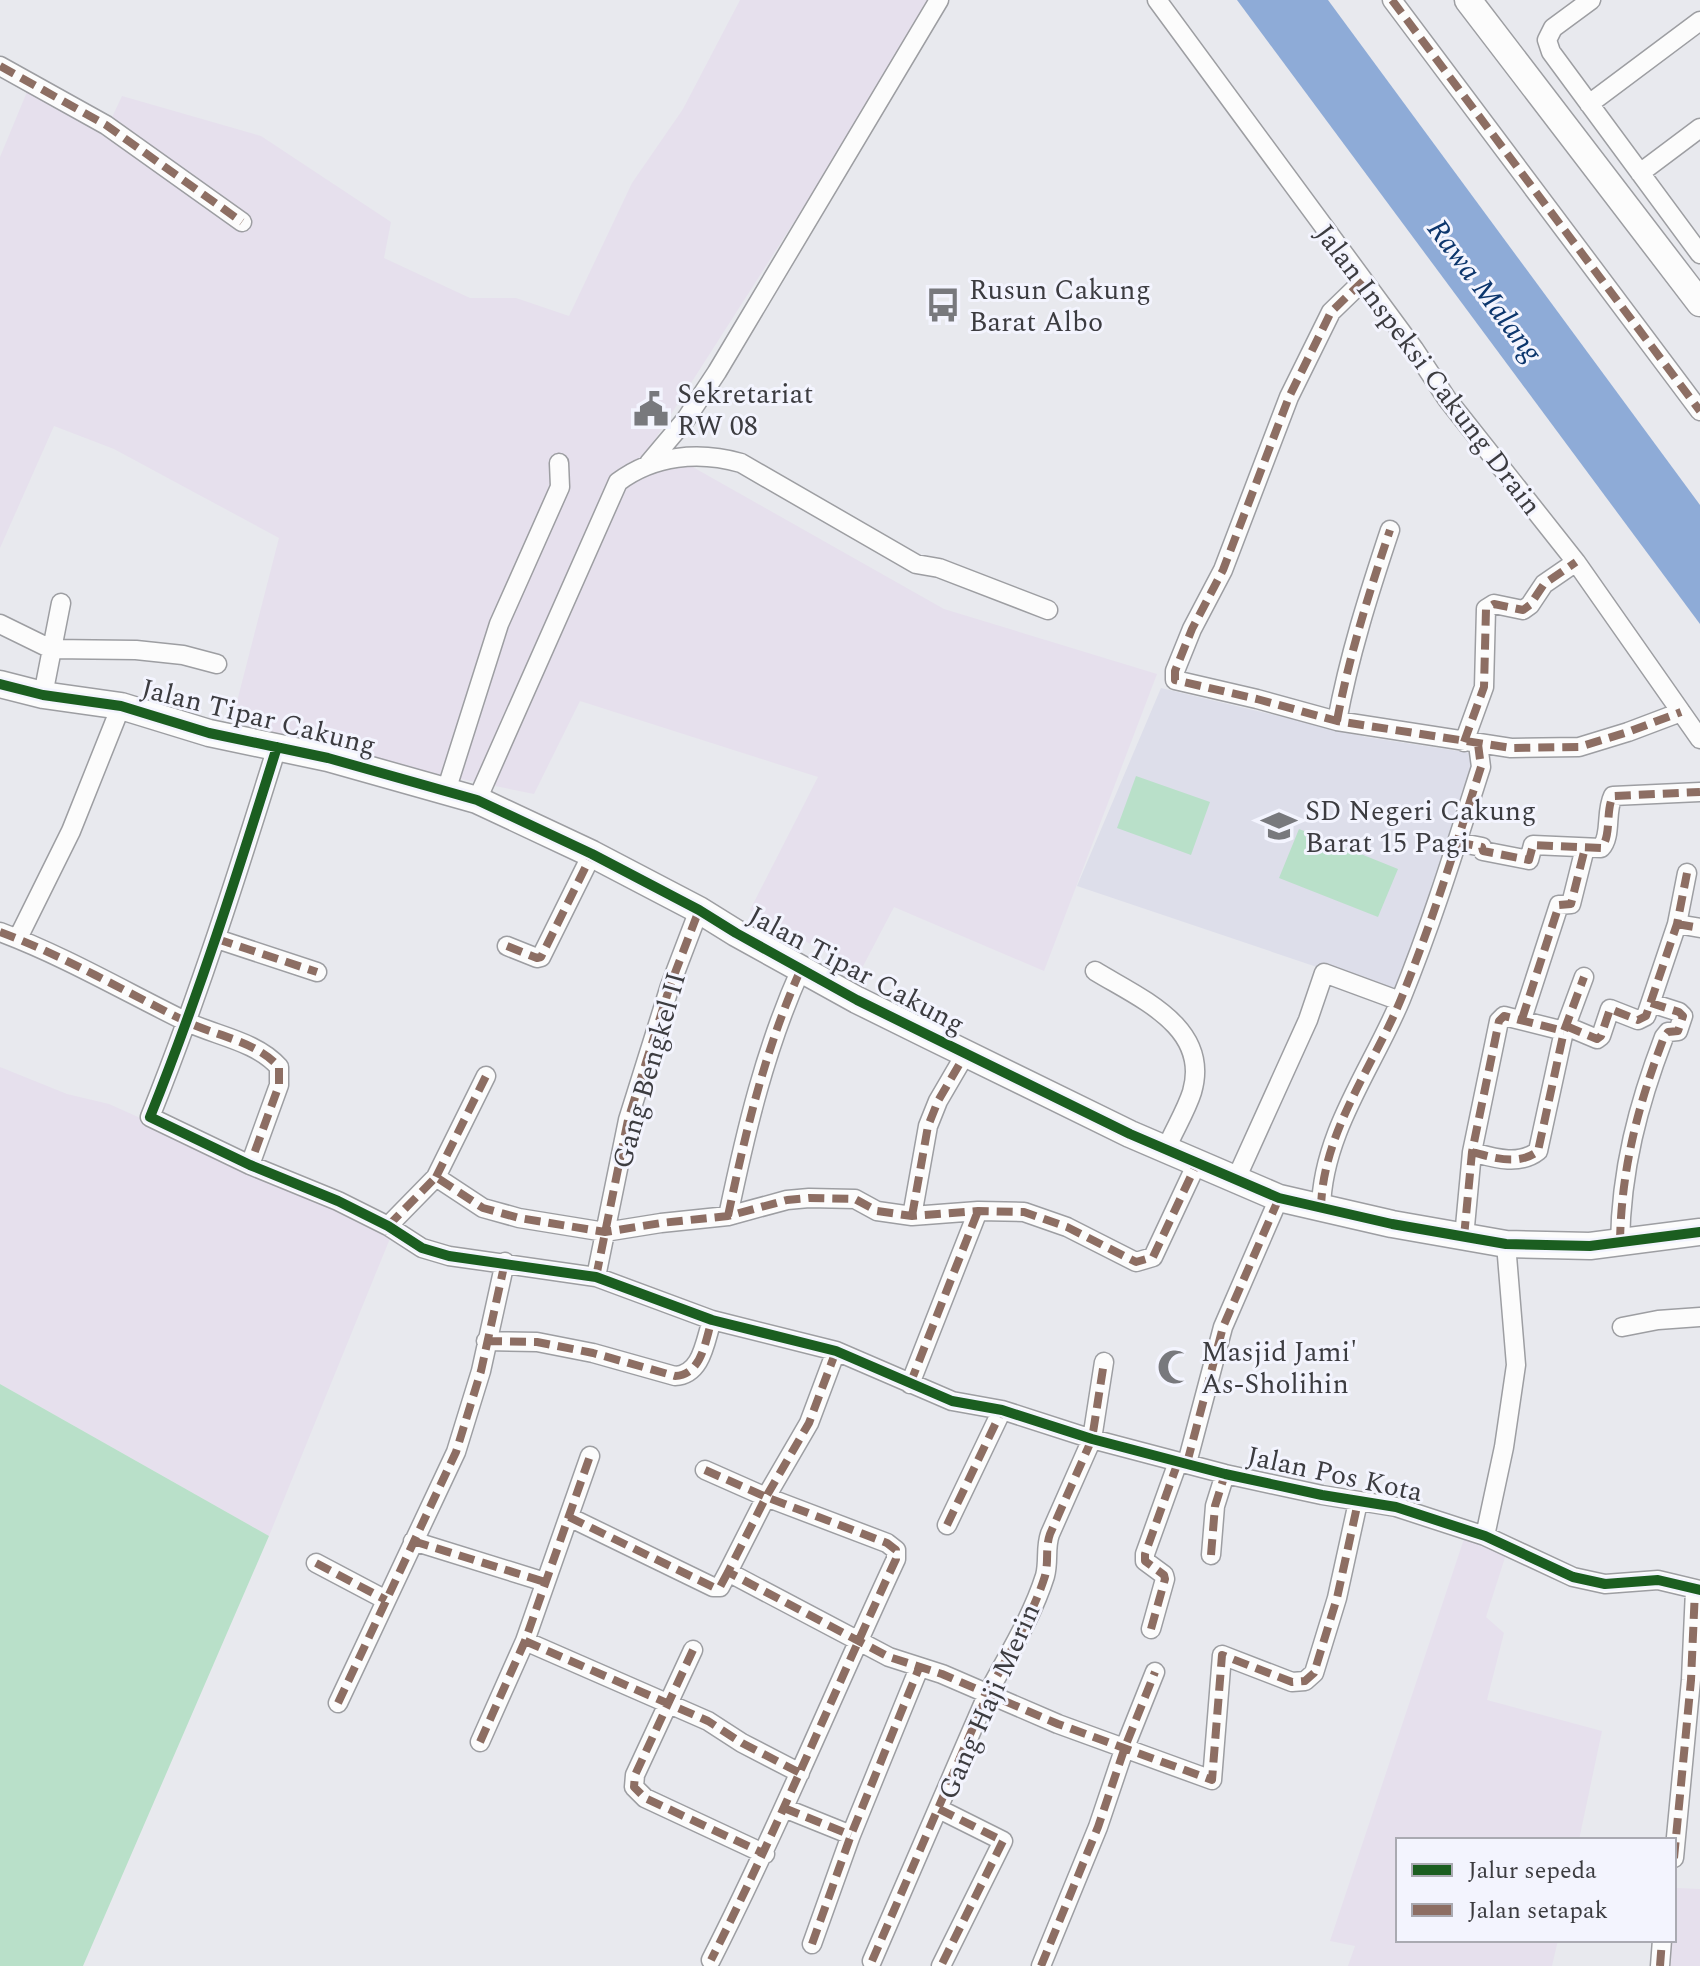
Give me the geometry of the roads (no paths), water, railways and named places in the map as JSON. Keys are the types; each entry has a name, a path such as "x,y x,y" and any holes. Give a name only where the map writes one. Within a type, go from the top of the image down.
{"street":[{"path":"477,800 618,482 649,463 686,419 939,0"},
{"name":"Jalan Inspeksi Cakung Drain","path":"1157,0 1447,399 1576,562 1700,739"},
{"path":"1392,0 1700,411"},
{"path":"1468,0 1700,303"},
{"path":"1591,0 1553,28 1547,40 1551,52 1640,173 1697,243"},
{"path":"1589,104 1700,21"},
{"path":"0,66 106,125 242,222"},
{"path":"1640,173 1700,128"},
{"path":"1363,281 1331,312 1289,397 1223,570 1181,657 1175,680 1337,721 1511,748 1579,747 1681,712"},
{"path":"649,463 714,456 741,463 916,564 939,568 1048,610"},
{"path":"446,791 499,624 560,487 559,463"},
{"path":"1337,721 1364,608 1390,530"},
{"path":"1321,1209 1321,1184 1333,1145 1400,1001 1481,767 1471,743 1484,687 1486,609 1494,604 1523,610 1544,584 1576,562"},
{"path":"43,695 61,603"},
{"path":"0,624 51,649 136,650 183,655 217,664"},
{"name":"Jalan Tipar Cakung","path":"0,684 43,695 121,706 209,733 369,768 477,800 592,854 699,910 857,1000 1166,1149 1279,1198 1321,1209 1506,1244 1590,1246 1700,1232"},
{"path":"121,706 71,831 9,935 188,1023 267,1054 279,1067 279,1085 250,1165"},
{"path":"188,1023 277,747"},
{"path":"1457,842 1482,847 1483,851 1529,860 1532,845 1604,846 1613,796 1700,792"},
{"path":"1522,1019 1559,905 1571,904 1585,848"},
{"path":"507,946 541,957 592,854"},
{"path":"1464,1237 1472,1152 1501,1018 1522,1019 1599,1039 1610,1009 1638,1020 1646,1016 1677,924 1687,873"},
{"name":"Gang Bengkel II","path":"596,1277 631,1109 670,986 699,910"},
{"path":"1677,924 1700,928"},
{"path":"217,939 317,972"},
{"path":"728,1216 750,1113 779,1018 801,969"},
{"path":"1095,971 1164,1013 1178,1025 1188,1042 1194,1066 1192,1092 1166,1149"},
{"path":"1236,1179 1308,1020 1324,973 1400,1001"},
{"path":"1472,1152 1513,1159 1538,1151 1565,1029 1584,977"},
{"path":"1620,1243 1621,1199 1636,1116 1664,1037 1668,1032 1678,1031 1683,1016 1651,1003"},
{"name":"Jalan Pos Kota","path":"188,1023 150,1117 250,1165 328,1196 388,1226 422,1248 449,1256 596,1277 712,1320 836,1351 952,1401 1002,1410 1092,1439 1225,1474 1396,1507 1485,1536 1573,1577 1605,1584 1658,1580 1697,1590"},
{"path":"912,1216 928,1126 938,1101 966,1053"},
{"path":"388,1226 436,1177 486,1076"},
{"path":"436,1177 483,1208 519,1218 605,1232 728,1216 787,1200 828,1197 855,1199 877,1211 912,1216 978,1211 1024,1212 1044,1217 1136,1262 1153,1257 1197,1163"},
{"path":"1151,1629 1165,1579 1145,1561 1145,1554 1182,1463 1223,1327 1279,1198"},
{"path":"910,1384 978,1211"},
{"path":"1485,1536 1504,1447 1516,1365 1506,1244"},
{"path":"338,1703 456,1452 471,1407 505,1262"},
{"path":"1622,1327 1700,1317"},
{"path":"486,1341 537,1342 593,1353 675,1376 686,1375 695,1369 712,1320"},
{"path":"569,1517 713,1587 720,1587 766,1497 809,1423 836,1351"},
{"name":"Gang Haji Merin","path":"872,1961 988,1693 1010,1655 1044,1577 1050,1534 1092,1439 1104,1362"},
{"path":"947,1525 1002,1410"},
{"path":"480,1742 525,1641 590,1456"},
{"path":"705,1470 887,1543 896,1550 896,1559 765,1854 711,1960"},
{"path":"1211,1555 1215,1506 1225,1474"},
{"path":"728,1572 858,1641 919,1668 988,1693 1058,1724 1212,1780 1222,1655 1292,1682 1305,1681 1314,1673 1337,1598 1358,1502"},
{"path":"413,1541 545,1582"},
{"path":"316,1563 386,1600"},
{"path":"1676,1838 1697,1590"},
{"path":"525,1641 669,1702 800,1773"},
{"path":"693,1650 635,1775 634,1787 645,1798 765,1854"},
{"path":"812,1944 851,1835 919,1668"},
{"path":"1041,1966 1098,1827 1155,1672"},
{"path":"784,1808 851,1835"},
{"path":"939,1809 1003,1841 941,1966"},
{"path":"1660,1966 1662,1942"}],"water":[{"name":"Rawa Malang","path":"1237,0 1328,0 1700,505 1700,624"}],"place":[{"name":"Rusun Cakung Barat Albo","path":"943,305"},
{"name":"Sekretariat RW 08","path":"651,409"},
{"name":"SD Negeri Cakung Barat 15 Pagi","path":"1279,826"},
{"name":"Masjid Jami' As-Sholihin","path":"1175,1367"}]}
